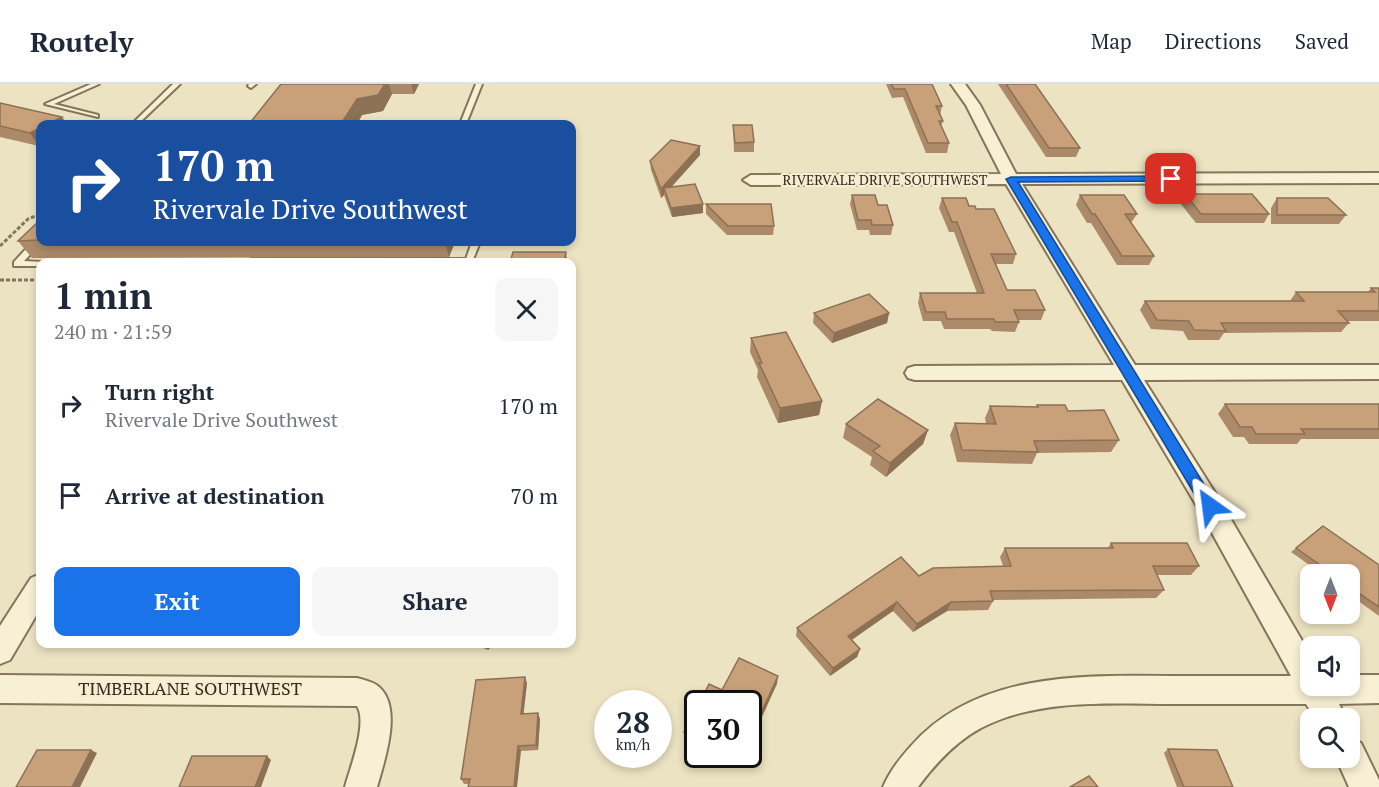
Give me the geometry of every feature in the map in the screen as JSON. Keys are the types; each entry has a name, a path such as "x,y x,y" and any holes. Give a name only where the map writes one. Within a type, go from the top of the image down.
{"street":[{"path":"958,84 973,105 1011,179 1210,506 1300,663"},
{"name":"RIVERVALE DRIVE SOUTHWEST","path":"750,180 1379,178"},
{"path":"915,372 1379,372"},
{"path":"0,651 36,592"},
{"path":"899,787 920,758 951,729 982,712 1019,699 1075,691 1300,686"},
{"path":"1360,688 1379,689"},
{"name":"TIMBERLANE SOUTHWEST","path":"0,689 343,690 357,692 368,696 374,705 375,726 361,787"},
{"path":"1357,768 1366,787"}],"lane":[{"path":"96,84 48,104 96,116"},
{"path":"139,120 177,84"},
{"path":"465,120 479,84"},
{"path":"36,243 17,264 36,264"}],"path":[{"path":"0,246 28,219 36,216"},
{"path":"0,280 36,280"}],"building":[{"path":"281,84 385,84 378,95 357,99 344,120 252,120"},
{"path":"891,84 932,84 942,106 936,106 943,121 939,121 949,143 928,143 905,89 894,89"},
{"path":"1006,84 1035,84 1080,148 1049,148"},
{"path":"0,103 62,117 56,120 36,120 36,130 30,133 0,126"},
{"path":"733,125 752,125 754,142 735,143"},
{"path":"671,140 700,146 661,189 650,161"},
{"path":"695,184 703,204 671,208 664,188"},
{"path":"1185,194 1252,194 1269,214 1201,214"},
{"path":"852,195 875,195 878,205 887,205 893,225 872,225 871,220 858,220"},
{"path":"1080,195 1124,195 1137,214 1125,214 1154,256 1122,256"},
{"path":"942,198 966,198 969,206 975,206 976,209 994,209 1016,254 991,254 1007,290 1035,290 1045,310 1014,310 1019,322 995,322 994,319 947,319 945,312 926,312 920,293 984,293 957,222 952,222"},
{"path":"1277,198 1328,198 1346,215 1277,215"},
{"path":"706,204 771,204 774,226 728,226"},
{"path":"36,224 36,240 18,241"},
{"path":"513,252 566,252 565,258 511,258"},
{"path":"1371,288 1379,288 1379,311 1338,311 1349,323 1221,323 1226,331 1194,330 1189,321 1157,320 1145,301 1304,301 1296,292 1375,292"},
{"path":"869,294 889,313 834,333 814,313"},
{"path":"786,332 822,401 780,408 759,363 762,363 751,338"},
{"path":"878,399 928,430 890,463 873,451 880,446 846,424"},
{"path":"1225,404 1379,404 1379,429 1301,429 1305,434 1256,434 1252,427 1240,427"},
{"path":"1037,405 1065,405 1068,411 1104,410 1119,440 1034,441 1038,452 962,450 955,423 996,424 990,406 1038,407"},
{"path":"1323,526 1379,565 1379,607 1360,594 1360,564 1319,564 1296,548"},
{"path":"1111,543 1187,543 1199,566 1153,566 1164,590 990,591 993,601 951,602 917,624 897,602 848,636 860,649 833,668 797,628 901,557 919,576 933,568 1011,566 1005,548 1113,548"},
{"path":"739,658 778,676 762,711 762,690 722,690"},
{"path":"525,677 521,714 538,713 536,745 518,746 514,787 468,787 470,779 461,779 476,680"},
{"path":"709,684 722,690 706,690"},
{"path":"1168,749 1217,750 1233,787 1184,787"},
{"path":"37,750 91,750 72,787 16,787"},
{"path":"192,756 267,756 255,787 179,787"},
{"path":"1089,776 1098,787 1070,787"}],"route":[{"path":"1171,179 1011,179 1210,506"}]}
